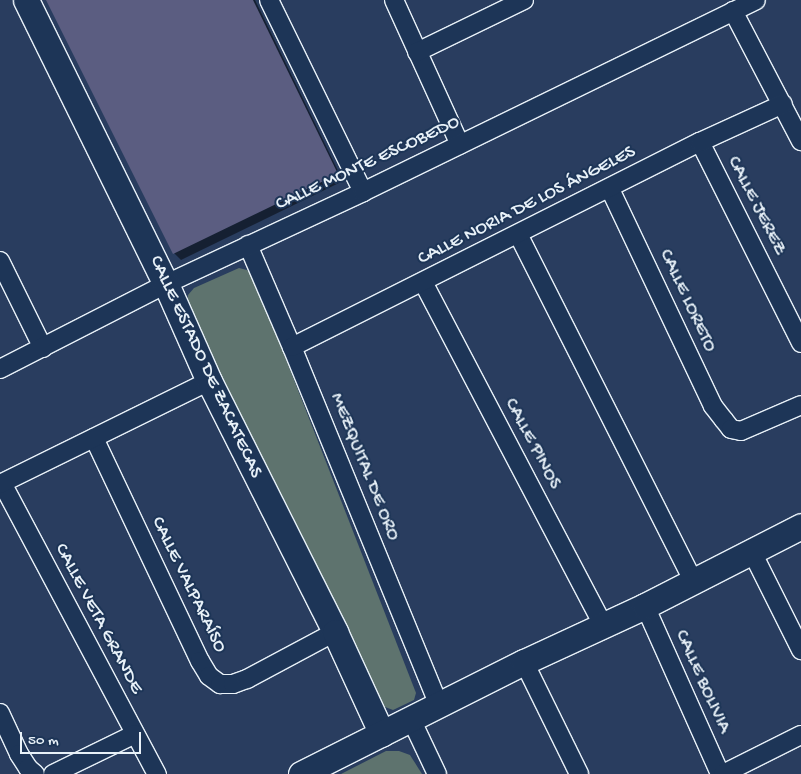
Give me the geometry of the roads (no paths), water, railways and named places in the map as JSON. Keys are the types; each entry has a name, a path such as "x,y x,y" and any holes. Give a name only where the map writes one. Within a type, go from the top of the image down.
{"street":[{"name":"CALLE ESTADO DE ZACATECAS","path":"26,0 166,284 209,381 335,632 382,734"},
{"path":"269,0 363,192"},
{"path":"394,0 460,144"},
{"name":"CALLE MONTE ESCOBEDO","path":"0,369 166,284 248,244 363,192 756,0"},
{"path":"417,52 516,2"},
{"path":"733,11 801,141"},
{"name":"CALLE NORIA DE LOS ÁNGELES","path":"292,347 610,189 700,142 782,104"},
{"name":"CALLE JEREZ","path":"700,142 801,343"},
{"name":"CALLE LORETO","path":"610,189 714,406 731,429 741,431 752,428 801,405"},
{"path":"518,234 692,581"},
{"name":"MEZQUITAL DE ORO","path":"248,244 439,706"},
{"path":"0,260 43,348"},
{"name":"CALLE PINOS","path":"423,282 604,627"},
{"path":"1,483 209,381"},
{"name":"CALLE VALPARAÍSO","path":"94,438 200,661 209,676 220,684 233,684 247,679 335,632"},
{"name":"CALLE VETA GRANDE","path":"1,483 157,774"},
{"path":"301,774 524,662 604,627 801,526"},
{"path":"751,550 801,650"},
{"name":"CALLE BOLIVIA","path":"645,606 720,774"},
{"path":"524,662 579,774"},
{"path":"0,713 19,754 28,768 36,774"},
{"path":"411,719 437,774"},
{"path":"52,774 135,734"},
{"path":"723,774 801,735"}]}
